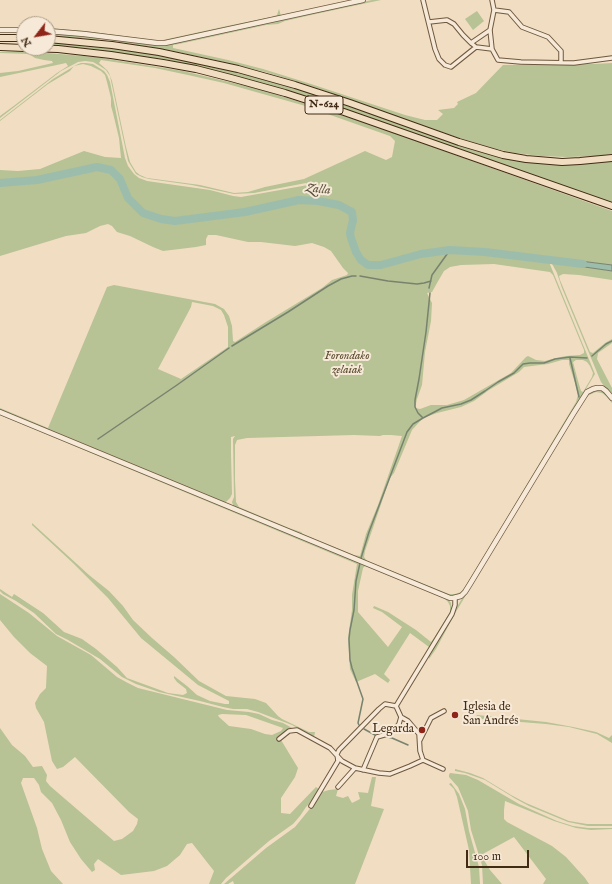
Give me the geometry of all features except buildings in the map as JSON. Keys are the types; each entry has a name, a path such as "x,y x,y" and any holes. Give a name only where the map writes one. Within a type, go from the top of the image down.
{"highway":[{"path":"0,38 16,38"},
{"name":"N-624","path":"56,40 112,45 159,52 238,69 350,103 458,142 503,155 543,161 562,162 612,158"},
{"name":"N-624","path":"0,47 16,48"},
{"name":"N-624","path":"56,49 111,55 189,68 285,93 344,112 612,206"}],"street":[{"path":"56,32 165,43 363,0"},
{"path":"423,0 435,49 439,59 445,66 451,68 476,48"},
{"path":"492,0 494,10 490,30 492,50 498,60 521,62 574,62 612,58"},
{"path":"494,10 509,12 522,27 548,37 561,51 561,62"},
{"path":"428,22 446,20 454,24 476,48 492,50"},
{"path":"0,30 16,30"},
{"path":"471,43 490,30"},
{"path":"0,412 450,598 455,598 459,597 465,592 587,392 597,388 602,388 612,398"},
{"path":"396,706 452,614 455,605 455,598"},
{"path":"311,806 338,761 337,754 339,750 384,704 396,706"},
{"path":"396,706 401,717 408,721 418,734 420,751 423,760 443,769"},
{"path":"420,741 431,718 444,711"},
{"path":"363,770 377,737 391,732 399,724 401,717"},
{"path":"279,739 289,731 297,730 330,748 342,761 355,768 379,773 390,774 423,760"},
{"path":"338,787 355,768"}],"green space":[{"path":"372,0 381,0 285,21 278,24 266,25 173,45 173,48 263,69 405,115 425,120 437,120 443,114 438,110 454,108 458,104 457,102 476,93 503,65 612,63 612,154 567,157 541,156 496,149 456,137 314,87 265,72 168,50 107,40 56,37 56,34 108,38 153,45 167,45"},
{"path":"279,9 281,16 169,41 158,42 56,30 85,31 163,40 277,15"},
{"path":"477,11 484,21 473,30 465,19"},
{"path":"56,43 162,55 226,69 297,89 477,151 507,159 525,162 574,164 612,160 612,203 341,108 261,83 192,65 98,50 56,47"},
{"path":"0,52 16,52 16,54 0,53"},
{"name":"Forondako zelaiak","path":"56,54 96,57 183,71 259,89 366,123 612,211 612,265 572,260 571,265 612,271 612,280 579,275 563,274 559,276 590,352 593,353 612,339 612,343 598,353 597,359 612,388 612,395 601,382 557,273 551,262 549,262 595,374 464,590 461,593 453,596 448,595 235,508 232,502 234,497 233,439 235,436 231,437 232,494 224,503 0,410 0,408 48,428 107,287 114,285 215,304 224,309 229,316 232,326 233,341 235,342 322,288 332,280 347,275 348,273 331,251 312,243 295,246 248,242 216,235 208,235 206,245 163,251 130,236 117,232 108,224 86,233 66,236 0,256 0,170 18,171 40,169 84,151 105,157 121,158 119,138 105,75 101,71 91,66 83,64 75,66 81,63 93,64 104,71 107,75 110,82 125,158 128,166 139,178 147,181 210,190 241,197 308,185 306,183 254,193 234,194 192,185 149,179 136,174 128,161 110,76 106,70 93,62 78,62 61,71 0,118 0,116 57,73 68,66 66,63 0,77 0,73 18,71 53,63 52,61 35,58 32,56 56,56","holes":["101,60 155,68 224,83 302,105 390,136 395,141 392,157 386,160 365,151 304,179 248,192 234,193 200,185 147,178 136,172 130,162 112,81 107,70 99,63","494,264 550,272 553,275 584,353 545,361 536,360 528,356 511,373 464,400 447,405 431,405 420,409 415,408 422,385 425,352 431,321 432,303 427,293 432,292 444,271 450,267 461,265","192,302 213,306 221,310 228,327 228,347 181,379 158,369 191,307","562,360 569,360 578,395 576,402 461,592 449,594 367,561 364,557 365,551 390,478 394,473 412,430 423,418 461,407 474,401 519,372 524,367 548,364","576,360 583,360 587,362 593,373 583,392 581,391 573,362","354,435 402,436 378,505 366,534 360,556 354,555 239,507 236,502 235,445 237,440 247,438"]},
{"path":"74,66 70,71 48,84 0,121 0,120 53,79"},
{"path":"595,390 599,390 609,396 612,403 602,393 596,392 589,395 585,399 588,394"},
{"path":"0,415 445,598 451,603 452,611 431,646 429,647 410,633 384,674 390,680 388,683 375,674 356,682 350,669 348,638 352,610 352,595 357,564","holes":["365,566 444,598 450,606 450,612 431,642 416,630 388,612 374,606 373,608 382,612 402,627 388,647 358,612 358,591 363,568"]},
{"path":"567,428 429,659 432,649 455,610"},
{"path":"32,523 89,575 109,591 123,606 133,620 199,681 226,696 255,699 266,703 282,719 309,732 315,732 314,737 292,725 258,712 247,709 223,707 159,692 136,684 122,677 100,659 56,634 34,613 3,594 0,589 12,597 14,594 43,613 64,632 82,639 117,667 127,678 168,693 183,695 187,693 186,689 177,682 174,676 197,695 210,701 229,704 229,701 198,685 141,638 108,598 32,525"},
{"path":"0,594 29,613 57,636 91,655 117,677 138,688 227,710 259,714 283,723 294,729 281,740 298,768 295,777 281,798 281,813 290,814 316,787 320,790 293,824 269,841 221,884 209,884 214,871 192,843 187,844 180,855 167,866 154,871 121,875 98,859 94,864 95,870 92,872 70,842 52,803 41,792 39,785 34,778 23,778 21,783 37,828 42,849 51,871 63,884 0,884 0,728 12,745 25,756 33,767 42,766 47,775 46,781 50,786 114,841 122,839 133,831 138,819 129,812 75,757 63,767 57,769 52,761 44,722 36,708 35,703 40,694 46,688 47,666 30,653 0,620","holes":["218,715 246,715 283,728 281,731 272,735 265,734 251,729 229,726"]},
{"path":"477,715 546,722 596,732 609,738 612,735 612,743 597,734 569,727 483,719 474,721"},
{"path":"455,769 483,778 526,803 569,821 587,824 612,824 612,826 588,826 568,822 529,806 485,780 455,771"},
{"path":"450,773 466,775 478,780 519,804 557,821 573,826 588,828 612,828 591,830 576,828 554,821 505,801 504,819 507,822 552,846 566,857 589,884 543,884 546,879 514,837 481,855 490,870 502,884 483,884 482,865 471,830 468,811 458,787 449,777"},
{"path":"372,777 376,777 371,806 384,809 355,884 234,884 233,881 228,884 224,884 266,848 295,827 322,792 338,789 336,796 343,798 348,796 352,803 360,799 358,792 368,793"},
{"path":"451,783 459,794 465,809 469,831 479,867 480,884 471,884 469,850 457,797 454,789 449,784"}],"shaded area":[{"path":"572,260 612,265 612,271 571,265"}],"waterway":[{"name":"Zalla","path":"0,183 37,180 97,167 111,170 120,179 128,198 143,213 161,219 175,221 245,212 299,200 318,201 339,205 352,212 353,220 350,233 351,238 356,252 361,260 368,265 381,265 421,254 450,250 485,252 583,264"},
{"path":"429,288 432,275 450,250"},
{"path":"232,346 328,286 341,279 356,276"},
{"path":"360,276 417,284 431,281"},
{"path":"361,558 369,532 407,432 413,424 423,418 415,407 415,400 426,332 430,293"},
{"path":"592,356 612,341"},
{"path":"98,439 229,348"},
{"path":"423,418 442,408 471,400 514,373 523,364 544,363 555,359 570,357 587,358"},
{"path":"570,358 579,397"},
{"path":"359,725 358,723 363,699 350,660 349,639 354,610 356,581 360,563"},
{"path":"364,729 375,735"},
{"path":"387,737 408,745"}],"place":[{"name":"Iglesia de San Andrés","path":"455,715"},
{"name":"Legarda","path":"422,730"}]}
